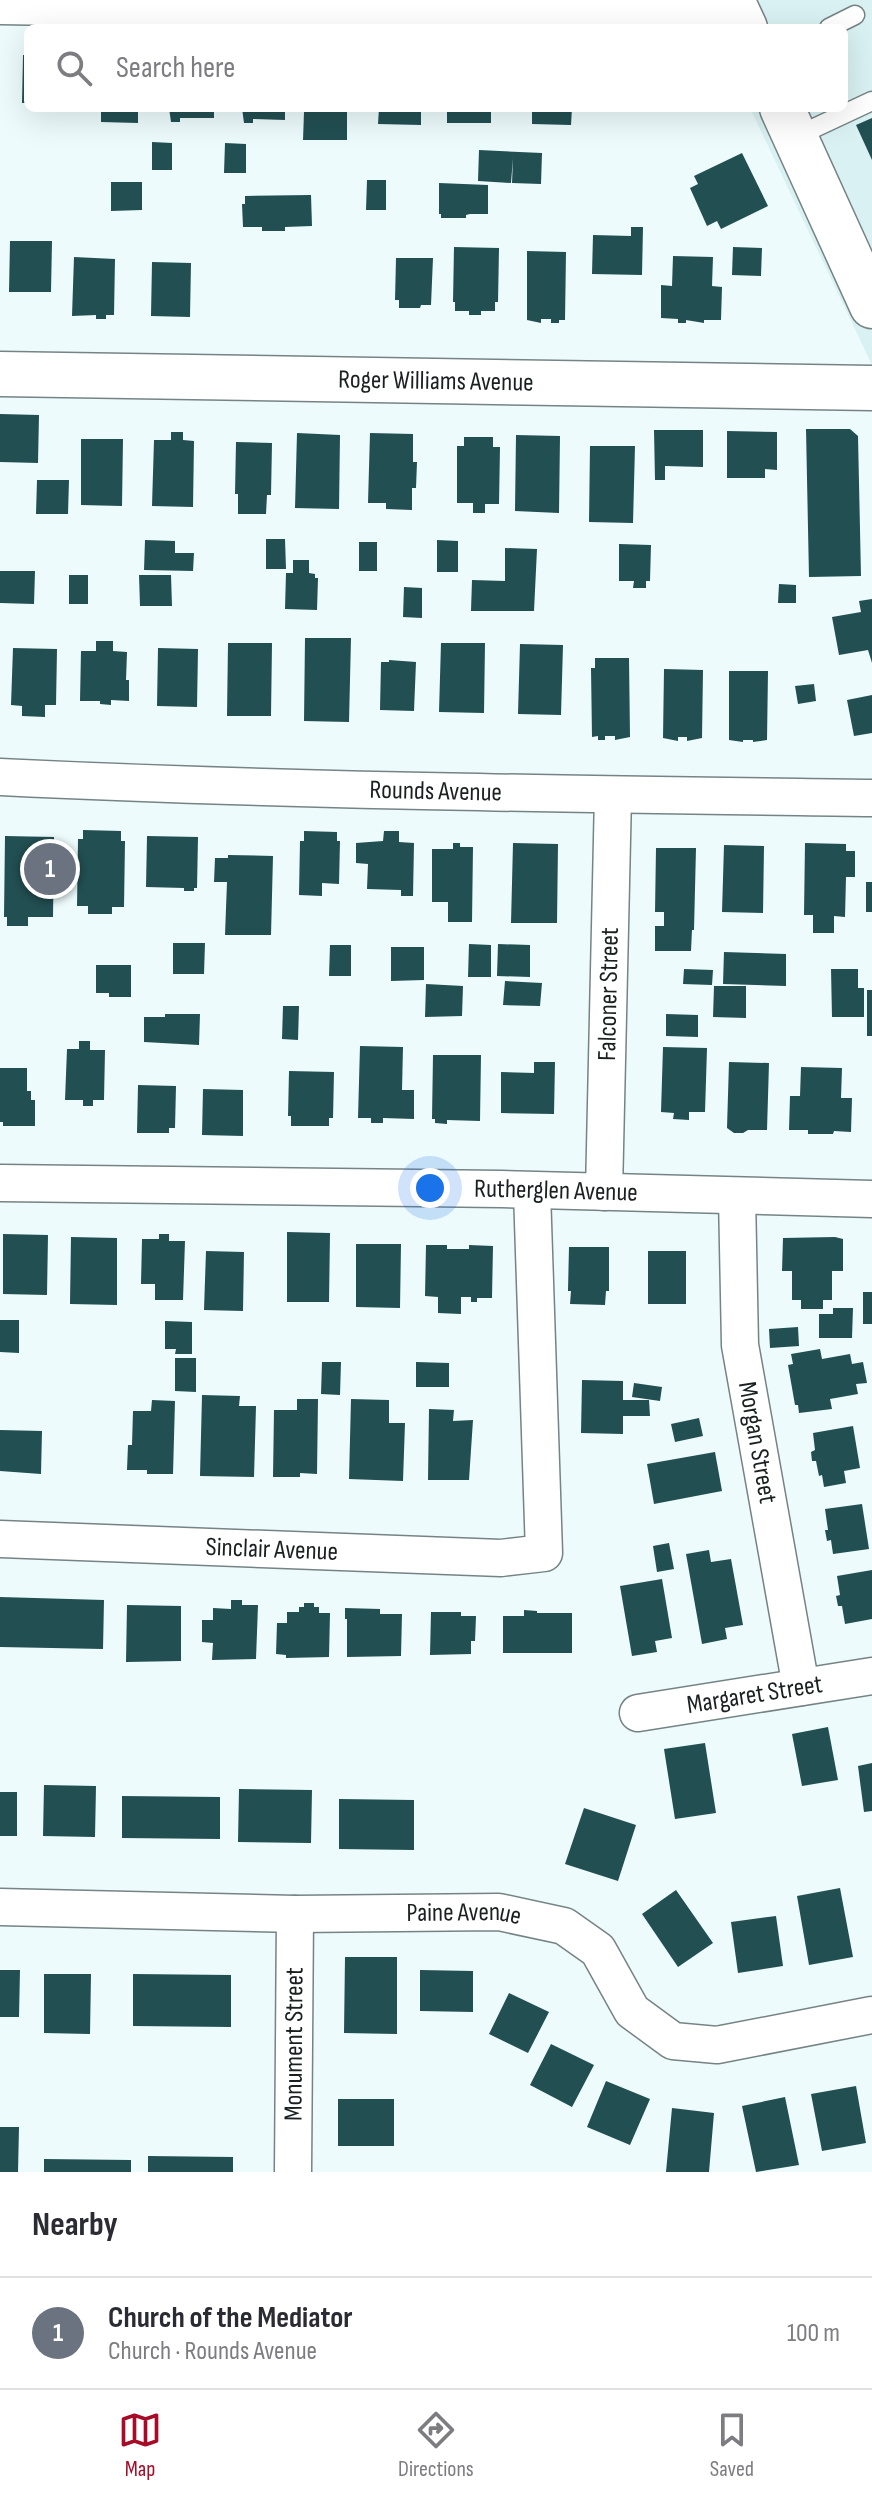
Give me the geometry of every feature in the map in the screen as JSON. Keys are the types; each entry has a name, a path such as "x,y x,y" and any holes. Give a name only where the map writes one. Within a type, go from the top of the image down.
{"main road":[{"path":"788,122 872,306"},
{"name":"Roger Williams Avenue","path":"0,374 872,388"}],"street":[{"path":"0,6 739,15"},
{"name":"Rounds Avenue","path":"0,777 159,785 872,798"},
{"name":"Falconer Street","path":"604,1192 613,795"},
{"name":"Rutherglen Avenue","path":"0,1183 872,1199"},
{"name":"Sinclair Avenue","path":"0,1539 485,1557 544,1553 532,1192"},
{"name":"Morgan Street","path":"737,1196 740,1345 801,1687"},
{"name":"Margaret Street","path":"638,1713 872,1676"},
{"name":"Paine Avenue","path":"0,1907 295,1914 499,1912 564,1926 598,1950 632,2011 673,2041 717,2045 872,2015"},
{"name":"Monument Street","path":"293,2172 295,1914"}],"lane":[{"path":"837,24 855,15"},
{"path":"848,107 872,101"},
{"path":"788,122 828,112"}],"shaded area":[{"path":"699,0 872,0 872,365 752,112 848,112 848,24 711,24"}],"building":[{"path":"23,55 24,55 24,103"},
{"path":"101,112 138,112 138,123 101,122"},
{"path":"170,112 214,112 214,118 180,118 180,122 171,122"},
{"path":"243,112 285,112 285,120 253,119 253,123 244,123"},
{"path":"304,112 347,112 347,140 303,140"},
{"path":"379,112 421,112 421,125 378,124"},
{"path":"447,112 491,112 491,123 447,123"},
{"path":"532,112 572,112 571,125 532,124"},
{"path":"872,118 872,160 856,125"},
{"path":"152,142 172,143 172,170 152,170"},
{"path":"225,143 246,144 246,173 224,173"},
{"path":"479,150 542,153 541,184 512,183 513,158 511,183 478,181"},
{"path":"742,153 768,206 721,229 717,221 707,226 690,188 698,184 694,176"},
{"path":"367,180 386,180 386,210 366,210"},
{"path":"111,182 142,182 142,210 111,211"},
{"path":"439,183 488,185 488,214 441,218"},
{"path":"311,195 312,226 285,227 285,231 243,227 242,204 245,204 245,196"},
{"path":"631,227 643,227 642,275 592,274 593,235 631,236"},
{"path":"10,241 52,241 51,292 9,292"},
{"path":"454,247 499,248 498,302 495,302 495,311 469,315 469,311 455,311"},
{"path":"733,247 762,248 761,276 732,275"},
{"path":"527,251 566,252 565,320 559,320 559,323 551,323 551,319 541,319 541,323 527,320"},
{"path":"673,256 713,257 712,286 722,287 721,320 704,320 704,323 686,320 686,323 678,323 678,319 661,318 661,285 672,286"},
{"path":"74,257 115,259 114,315 106,315 106,319 96,319 96,315 72,316"},
{"path":"396,258 433,258 431,305 399,308 399,300 395,300"},
{"path":"152,262 191,263 190,317 151,316"},
{"path":"0,414 39,415 38,463 0,462"},
{"path":"806,429 850,429 858,436 861,576 809,577"},
{"path":"654,430 703,430 703,467 665,466 665,480 655,480"},
{"path":"727,431 777,432 777,470 765,469 765,478 727,478"},
{"path":"171,432 183,432 183,440 194,441 193,507 152,506 154,440 171,440"},
{"path":"297,433 340,435 339,509 295,508"},
{"path":"370,433 413,434 413,462 417,462 412,510 386,509 386,503 368,503"},
{"path":"516,435 560,436 559,513 515,511"},
{"path":"464,437 493,437 493,447 500,447 499,504 485,504 485,513 473,513 473,503 457,503 457,446 464,446"},
{"path":"81,439 123,439 122,506 81,505"},
{"path":"236,442 272,443 271,495 267,495 266,514 238,514 238,494 235,494"},
{"path":"590,446 635,446 633,523 589,522"},
{"path":"37,480 69,480 68,514 36,514"},
{"path":"266,539 285,539 286,569 266,569"},
{"path":"145,540 175,541 175,553 194,553 193,571 144,570"},
{"path":"437,540 458,541 458,572 437,572"},
{"path":"359,542 377,542 377,571 359,571"},
{"path":"619,544 651,545 650,581 646,581 646,588 633,588 634,581 619,581"},
{"path":"505,548 537,549 534,611 471,611 472,580 505,581"},
{"path":"293,560 309,560 309,573 318,578 317,610 285,609 286,573 293,573"},
{"path":"0,571 35,571 34,604 0,603"},
{"path":"69,575 88,575 88,604 69,604"},
{"path":"139,575 171,575 172,606 140,606"},
{"path":"779,584 796,585 796,603 778,603"},
{"path":"404,587 422,588 422,618 403,617"},
{"path":"872,599 872,663 868,650 839,655 832,617 861,612 859,601"},
{"path":"305,638 351,638 349,722 304,721"},
{"path":"96,641 113,641 113,651 127,652 129,701 111,700 111,705 100,704 100,701 80,701 81,651 96,651"},
{"path":"228,643 272,643 271,716 227,716"},
{"path":"441,643 485,643 484,713 439,712"},
{"path":"520,644 563,645 561,715 518,714"},
{"path":"13,648 57,649 56,705 45,705 45,717 22,716 22,706 11,705"},
{"path":"158,648 198,649 197,707 157,706"},
{"path":"595,658 629,658 630,737 615,740 615,736 605,736 605,740 598,740 598,736 592,737 591,668 595,668"},
{"path":"381,662 416,662 414,711 380,710"},
{"path":"664,669 703,670 702,738 687,741 687,737 678,737 678,741 663,738"},
{"path":"729,671 768,671 767,740 729,740"},
{"path":"814,684 816,701 798,704 795,686"},
{"path":"872,695 872,733 854,736 847,700"},
{"path":"83,830 121,831 121,841 125,841 124,907 112,907 112,914 88,914 88,906 77,906 78,839 83,839"},
{"path":"304,831 337,832 337,841 340,841 339,884 322,883 322,896 299,895 300,841 304,841"},
{"path":"384,831 399,831 399,842 414,843 413,896 401,896 401,890 367,889 368,864 356,863 356,843 383,841"},
{"path":"5,836 54,837 53,917 28,917 28,926 7,926 7,917 4,917"},
{"path":"147,836 198,837 197,888 194,891 146,887"},
{"path":"453,843 460,843 460,847 473,847 472,922 448,922 448,902 432,902 432,849 453,849"},
{"path":"513,843 558,844 557,923 511,923"},
{"path":"805,843 846,844 846,851 855,851 855,877 846,877 845,917 834,916 834,933 813,933 813,915 804,915"},
{"path":"724,845 764,846 763,913 722,912"},
{"path":"656,848 696,848 691,951 655,951 655,926 664,926 664,912 655,912"},
{"path":"228,855 273,856 271,935 225,935 227,882 214,882 215,858 228,858"},
{"path":"866,882 872,882 872,912 866,912"},
{"path":"173,943 205,943 204,974 173,974"},
{"path":"469,944 491,945 491,977 468,977"},
{"path":"498,944 530,945 530,977 497,976"},
{"path":"330,945 351,945 351,976 329,976"},
{"path":"391,947 424,947 424,980 391,981"},
{"path":"724,952 786,954 786,986 723,984"},
{"path":"96,965 131,965 131,997 109,997 109,993 96,993"},
{"path":"684,969 713,970 712,985 683,984"},
{"path":"831,969 858,969 858,988 864,988 864,1017 832,1017"},
{"path":"505,981 542,983 540,1006 503,1005"},
{"path":"426,984 463,986 462,1016 425,1017"},
{"path":"714,986 746,986 746,1018 713,1017"},
{"path":"867,990 872,990 872,1036 867,1036"},
{"path":"283,1006 299,1006 298,1040 282,1039"},
{"path":"165,1014 200,1014 199,1045 144,1042 144,1017 165,1017"},
{"path":"666,1014 698,1015 698,1037 666,1036"},
{"path":"79,1041 90,1041 90,1050 105,1050 104,1100 93,1100 93,1106 83,1106 83,1100 65,1100 67,1049 79,1049"},
{"path":"360,1046 403,1047 402,1090 414,1090 414,1119 383,1118 383,1123 371,1123 371,1118 358,1118"},
{"path":"663,1047 707,1048 705,1112 689,1112 689,1120 673,1119 674,1113 661,1112"},
{"path":"433,1055 481,1055 480,1121 447,1120 447,1124 435,1123 432,1119"},
{"path":"534,1062 555,1062 554,1114 501,1113 501,1072 534,1073"},
{"path":"729,1062 769,1063 767,1130 734,1133 727,1128"},
{"path":"801,1067 842,1068 841,1098 852,1098 851,1132 808,1134 808,1130 789,1130 790,1096 800,1096"},
{"path":"0,1068 27,1068 27,1091 31,1091 31,1100 35,1100 35,1126 3,1126 0,1122"},
{"path":"289,1071 334,1072 333,1118 329,1118 329,1126 291,1126 291,1116 288,1116"},
{"path":"138,1085 176,1086 175,1128 169,1128 169,1133 137,1133"},
{"path":"203,1089 243,1090 243,1136 202,1135"},
{"path":"287,1232 330,1233 329,1302 287,1302"},
{"path":"3,1234 48,1235 47,1295 3,1294"},
{"path":"159,1234 169,1234 169,1241 185,1241 183,1300 155,1300 155,1284 141,1284 142,1239 159,1239"},
{"path":"71,1237 117,1238 117,1305 70,1304"},
{"path":"783,1238 843,1239 843,1271 832,1271 832,1300 823,1300 823,1309 801,1309 801,1300 792,1300 792,1271 782,1271"},
{"path":"356,1244 401,1244 400,1308 356,1307"},
{"path":"426,1245 447,1245 447,1249 469,1249 469,1245 493,1246 492,1298 477,1298 477,1302 471,1302 471,1297 461,1297 461,1314 438,1313 438,1297 425,1296"},
{"path":"569,1247 609,1247 609,1291 606,1291 605,1305 570,1304"},
{"path":"206,1251 244,1252 243,1311 204,1310"},
{"path":"648,1251 686,1251 686,1304 648,1304"},
{"path":"863,1292 872,1292 872,1324 863,1324"},
{"path":"833,1308 853,1308 852,1338 819,1338 819,1314 833,1314"},
{"path":"0,1320 19,1320 19,1353 0,1352"},
{"path":"165,1321 192,1322 192,1354 175,1354 176,1349 165,1349"},
{"path":"798,1327 799,1346 770,1348 769,1329"},
{"path":"820,1349 822,1359 850,1354 852,1364 863,1362 867,1383 856,1384 858,1394 830,1399 832,1409 799,1413 788,1365 793,1364 791,1354"},
{"path":"175,1358 196,1358 196,1392 175,1391"},
{"path":"322,1362 341,1362 340,1395 321,1394"},
{"path":"416,1362 449,1363 449,1387 416,1387"},
{"path":"582,1380 623,1381 623,1400 649,1400 650,1416 623,1416 623,1434 581,1433"},
{"path":"634,1383 662,1387 660,1401 632,1397"},
{"path":"202,1395 240,1396 239,1406 256,1406 254,1477 200,1476"},
{"path":"297,1399 318,1399 317,1474 273,1477 274,1410 297,1410"},
{"path":"351,1399 389,1400 389,1423 405,1423 403,1481 349,1479"},
{"path":"152,1400 175,1401 173,1474 127,1470 128,1445 132,1445 133,1411 151,1411"},
{"path":"429,1409 454,1410 453,1421 473,1420 469,1480 428,1480"},
{"path":"699,1418 703,1436 675,1442 671,1424"},
{"path":"853,1426 860,1468 844,1471 846,1483 824,1487 816,1461 812,1461 811,1452 815,1450 813,1433"},
{"path":"0,1430 42,1431 41,1474 0,1471"},
{"path":"715,1452 722,1491 654,1504 647,1464"},
{"path":"862,1504 869,1549 833,1554 831,1540 827,1541 825,1530 828,1530 825,1509"},
{"path":"669,1543 674,1569 657,1572 653,1546"},
{"path":"709,1550 711,1562 731,1559 743,1625 725,1628 727,1639 702,1644 686,1554"},
{"path":"872,1570 872,1619 845,1624 842,1606 838,1606 836,1596 840,1595 837,1576"},
{"path":"662,1579 672,1638 655,1641 657,1652 632,1656 620,1586"},
{"path":"0,1597 104,1600 103,1649 0,1647"},
{"path":"231,1600 242,1600 242,1605 258,1605 256,1659 212,1660 213,1643 202,1642 202,1620 213,1620 213,1608 231,1609"},
{"path":"304,1603 314,1603 314,1607 319,1607 319,1613 330,1613 329,1657 286,1658 286,1655 276,1654 277,1623 287,1623 287,1612 299,1612 299,1607 304,1607"},
{"path":"127,1605 181,1606 181,1661 126,1662"},
{"path":"345,1608 380,1609 380,1614 402,1614 401,1656 347,1657"},
{"path":"524,1610 572,1613 572,1653 503,1653 503,1616 524,1616"},
{"path":"431,1612 461,1612 461,1616 476,1616 471,1654 430,1655"},
{"path":"828,1727 838,1780 802,1786 792,1734"},
{"path":"705,1743 716,1813 675,1819 664,1749"},
{"path":"872,1763 872,1811 864,1812 858,1766"},
{"path":"44,1785 96,1786 95,1837 43,1836"},
{"path":"239,1789 312,1790 311,1843 238,1842"},
{"path":"0,1792 17,1792 17,1836 0,1836"},
{"path":"122,1796 220,1797 220,1839 122,1838"},
{"path":"339,1799 414,1800 414,1850 339,1849"},
{"path":"584,1808 636,1825 618,1881 565,1864"},
{"path":"840,1888 853,1957 809,1965 797,1896"},
{"path":"676,1890 713,1943 678,1967 642,1914"},
{"path":"776,1916 783,1966 738,1973 731,1922"},
{"path":"345,1957 397,1957 397,2034 344,2033"},
{"path":"0,1970 20,1970 19,2017 0,2017"},
{"path":"420,1970 473,1971 473,2012 420,2011"},
{"path":"44,1974 91,1974 90,2034 44,2033"},
{"path":"133,1974 231,1975 231,2027 133,2026"},
{"path":"509,1993 549,2012 528,2053 489,2034"},
{"path":"551,2044 594,2065 572,2107 530,2085"},
{"path":"606,2081 650,2099 630,2145 587,2127"},
{"path":"856,2086 866,2143 822,2151 811,2094"},
{"path":"785,2097 799,2165 756,2172 742,2106"},
{"path":"338,2099 394,2099 394,2146 338,2146"},
{"path":"672,2108 714,2113 709,2172 666,2172"},
{"path":"0,2127 19,2127 18,2172 0,2172"},
{"path":"148,2156 233,2157 233,2172 148,2172"},
{"path":"44,2159 131,2160 131,2172 44,2172"}],"place":[{"name":"Church of the Mediator","path":"50,869"}]}
